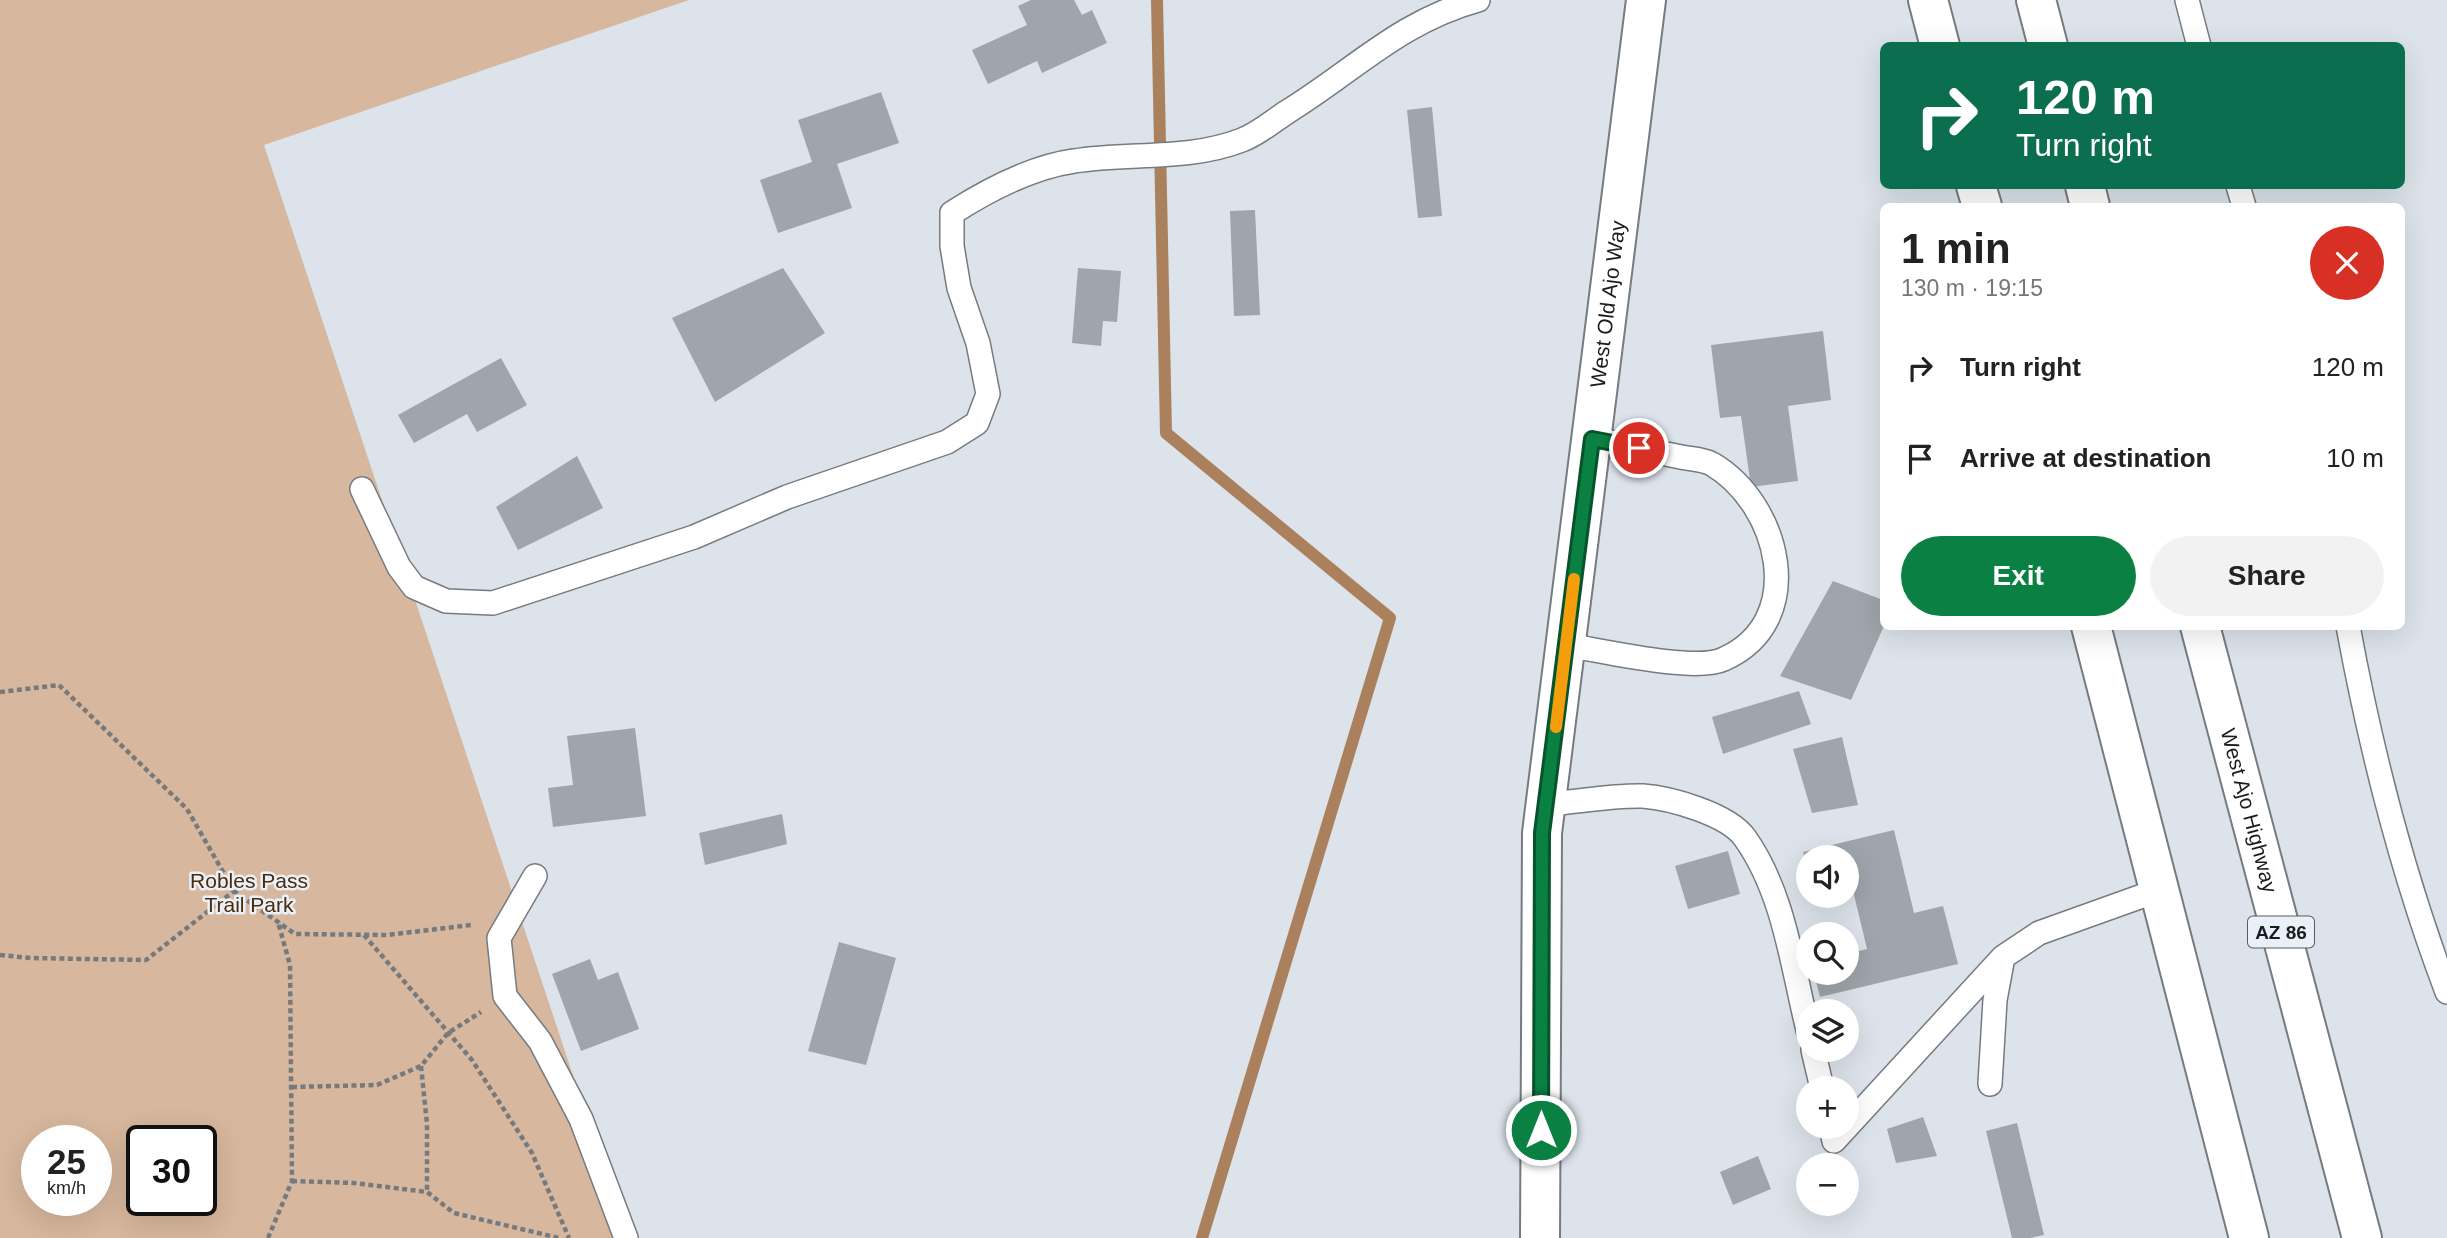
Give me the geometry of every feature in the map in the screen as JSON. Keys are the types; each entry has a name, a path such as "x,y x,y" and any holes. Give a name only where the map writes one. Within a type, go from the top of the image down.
{"main road":[{"name":"West Old Ajo Way","path":"1540,1238 1542,833 1646,0"},
{"path":"1928,0 1939,42"},
{"path":"2036,0 2047,42"},
{"path":"2092,630 2249,1238"},
{"name":"West Ajo Highway","path":"2201,630 2362,1238"}],"lane":[{"path":"362,489 399,567 414,587 446,601 493,603 694,537 787,496 947,442 977,423 988,394 978,343 958,288 952,246 952,213 976,197 1073,161 1151,158 1243,140 1303,102 1393,36 1444,10 1478,0"},
{"path":"2187,0 2198,42"},
{"path":"1566,645 1679,663 1723,660 1758,635 1777,592 1774,544 1746,493 1710,463 1592,439"},
{"path":"2349,630 2366,726 2414,902 2447,992"},
{"path":"1546,804 1643,796 1687,805 1727,822 1744,836 1775,892 1801,999"},
{"path":"535,876 499,938 505,996 540,1041 581,1119 626,1238"},
{"path":"1859,1113 2003,957 2039,933 2159,890"},
{"path":"1990,1084 1995,1000 2003,957"}],"path":[{"path":"0,692 59,685 187,809 234,891 295,934 387,935 509,920"},
{"path":"0,955 146,960 234,891"},
{"path":"268,1238 292,1181 290,965 277,921"},
{"path":"363,935 472,1060 532,1153 569,1238"},
{"path":"292,1087 377,1085 421,1066 448,1033 505,996"},
{"path":"421,1066 427,1124 428,1192"},
{"path":"292,1181 354,1183 428,1192 454,1213 559,1238"}],"green space":[{"name":"Robles Pass Trail Park","path":"0,0 689,0 264,145 627,1238 0,1238"}],"building":[{"path":"1031,0 1074,0 1082,15 1092,10 1107,43 1042,73 1037,61 988,84 972,50 1027,25 1018,6"},
{"path":"881,92 899,143 837,164 852,208 778,233 760,180 812,162 798,120"},
{"path":"1432,107 1442,216 1418,218 1407,110"},
{"path":"1255,210 1260,315 1234,316 1230,211"},
{"path":"783,268 825,333 715,402 672,318"},
{"path":"1078,268 1121,271 1117,322 1103,321 1101,346 1072,343"},
{"path":"1823,331 1831,400 1788,406 1798,481 1751,487 1741,416 1720,418 1711,345"},
{"path":"501,358 527,405 477,432 467,414 414,443 398,415"},
{"path":"577,456 603,508 518,550 496,507"},
{"path":"1833,581 1880,599 1880,630 1882,630 1851,700 1780,676"},
{"path":"1799,691 1811,724 1723,754 1712,717"},
{"path":"635,728 646,816 553,827 548,788 573,785 567,736"},
{"path":"1842,737 1858,805 1812,813 1793,749"},
{"path":"782,814 787,844 705,865 699,833"},
{"path":"1894,830 1914,913 1943,906 1958,964 1820,997 1817,985 1859,985 1859,951 1867,949 1857,908 1859,845 1832,845"},
{"path":"1728,851 1740,894 1688,909 1675,866"},
{"path":"839,942 896,958 866,1065 808,1051"},
{"path":"590,959 598,980 618,972 639,1029 581,1051 552,974"},
{"path":"1923,1117 1937,1156 1896,1163 1887,1129"},
{"path":"2017,1123 2044,1235 2030,1238 2012,1238 1986,1131"},
{"path":"1758,1156 1771,1189 1733,1205 1720,1172"}],"waterway":[{"path":"1157,0 1166,433 1390,618 1202,1238"}],"slow traffic":[{"path":"1556,727 1574,579"}],"route":[{"path":"1541,1130 1542,833 1592,439 1639,448"}]}
